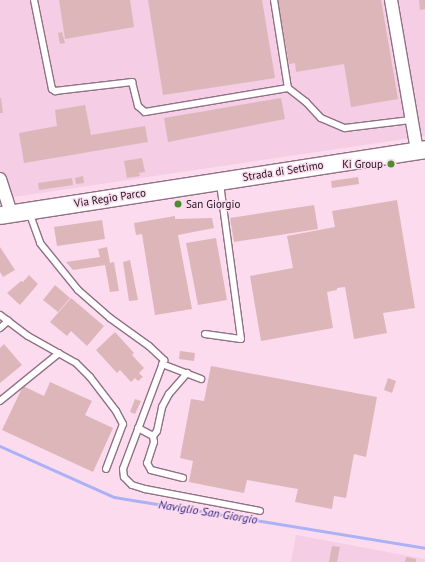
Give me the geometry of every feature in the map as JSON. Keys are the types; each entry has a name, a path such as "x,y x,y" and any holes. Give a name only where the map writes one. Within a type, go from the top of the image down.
{"street":[{"name":"Strada di Settimo","path":"219,181 421,150 411,120 391,0"},
{"path":"0,179 6,214"},
{"name":"Via Regio Parco","path":"6,214 219,181"}],"lane":[{"path":"34,0 52,89 55,91 132,82 138,106 145,112 288,88"},
{"path":"274,0 288,88 306,102 321,118 345,128 411,120"},
{"path":"204,334 241,339 219,181"},
{"path":"29,210 40,243 78,290 110,318 149,346 164,360 123,469 124,477 132,484 146,490 260,511"},
{"path":"0,316 28,336 76,363 90,377 116,411 123,424 106,469"},
{"path":"0,328 8,321"},
{"path":"0,401 59,353"},
{"path":"162,364 201,379"},
{"path":"183,478 151,470 147,463 154,442 153,436 157,431 162,407 169,394 187,373"},
{"path":"138,428 153,436"}],"shaded area":[{"path":"0,0 425,0 425,136 0,199"},
{"path":"296,535 425,559 425,562 291,562"}],"building":[{"path":"59,0 130,0 134,27 65,39"},
{"path":"148,0 262,0 275,78 163,95"},
{"path":"278,0 381,0 398,99 351,107 344,64 296,72 295,63 289,64"},
{"path":"419,0 425,0 425,9 420,10"},
{"path":"62,32 65,43 60,44 58,33"},
{"path":"1,98 3,113 0,113"},
{"path":"281,98 285,119 168,142 164,118"},
{"path":"85,105 91,135 145,126 148,142 24,163 19,133 57,126 55,110"},
{"path":"142,158 145,172 139,173 140,176 127,178 124,161"},
{"path":"83,176 84,183 76,184 75,178"},
{"path":"358,177 359,184 332,188 331,181"},
{"path":"72,178 73,185 39,190 38,183"},
{"path":"397,200 415,308 383,313 387,333 354,339 345,287 337,288 337,290 327,292 333,328 261,341 250,276 293,268 287,236 335,227 332,211"},
{"path":"314,205 318,229 234,242 230,218"},
{"path":"175,216 175,219 212,218 214,228 178,235 192,309 155,315 142,234 136,235 134,223"},
{"path":"102,220 105,239 57,246 54,227"},
{"path":"216,238 227,300 198,305 186,243"},
{"path":"0,247 15,270 3,277 0,272"},
{"path":"107,247 110,263 114,262 119,291 110,292 105,265 73,270 66,262 100,257 98,249"},
{"path":"130,260 138,300 129,301 123,262"},
{"path":"29,275 38,284 20,305 7,293 21,281 23,282"},
{"path":"55,285 70,298 58,312 43,300"},
{"path":"71,298 104,326 87,346 71,331 67,336 50,322"},
{"path":"115,332 134,353 132,355 144,368 139,373 143,377 138,381 135,378 131,382 120,370 117,373 96,350"},
{"path":"4,344 22,365 0,383 0,348"},
{"path":"180,351 195,353 194,361 179,359"},
{"path":"211,366 377,397 366,457 354,454 346,498 334,496 332,509 295,502 298,489 247,480 244,493 189,482 193,461 180,458 191,399 204,401"},
{"path":"388,378 396,381 392,393 384,390"},
{"path":"50,382 92,401 85,415 113,428 93,472 2,430 23,386 44,396"},
{"path":"135,399 141,401 135,414 130,412"},
{"path":"332,546 340,547 337,562 329,562"},
{"path":"406,557 416,559 416,562 405,562"}],"waterway":[{"name":"Naviglio San Giorgio","path":"0,446 114,497 425,548"}],"place":[{"name":"Ki Group","path":"391,164"},
{"name":"San Giorgio","path":"178,204"}]}
